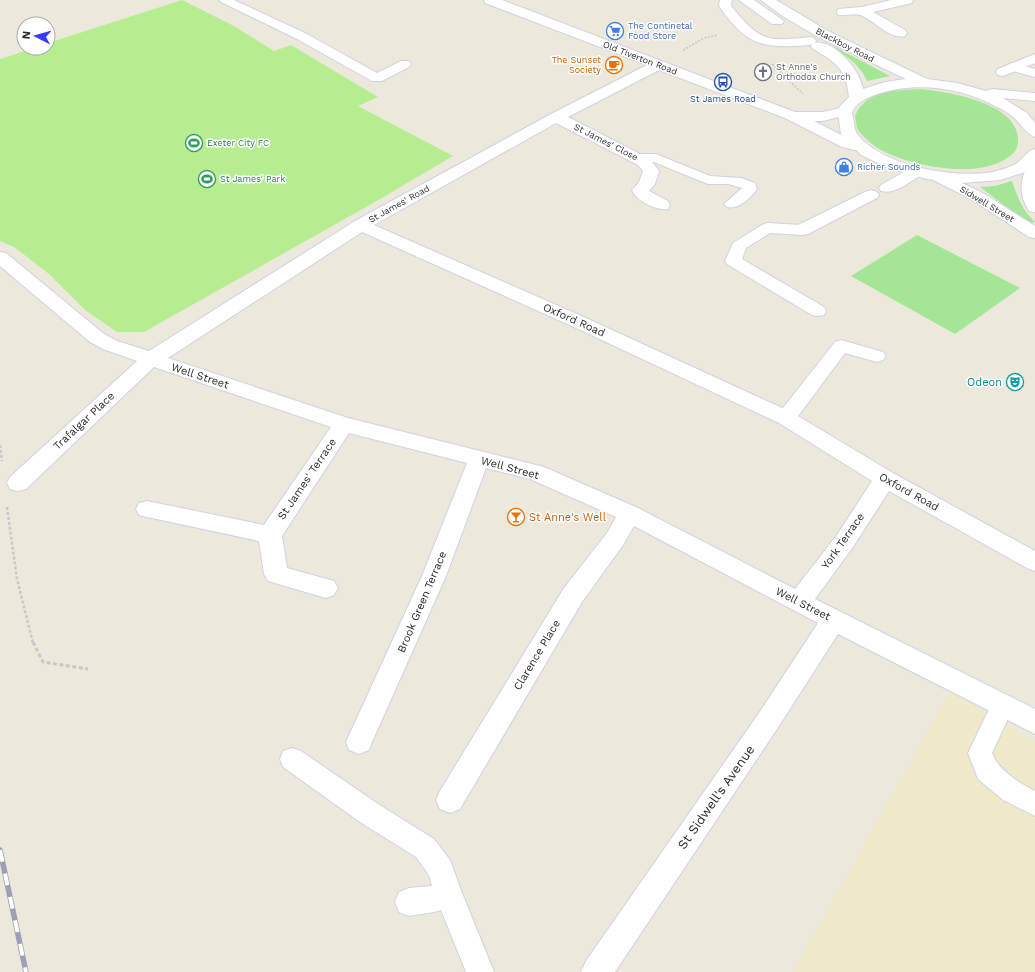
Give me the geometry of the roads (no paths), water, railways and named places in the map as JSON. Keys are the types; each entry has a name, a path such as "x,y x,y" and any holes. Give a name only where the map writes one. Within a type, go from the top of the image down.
{"street":[{"name":"Old Tiverton Road","path":"490,0 790,115 847,144 860,146"},
{"name":"Blackboy Road","path":"746,0 838,57 856,82 856,97"},
{"name":"Blackboy Road","path":"767,0 794,18 853,50 925,83"},
{"path":"843,12 862,11 907,0"},
{"path":"862,11 900,33"},
{"path":"1009,70 1035,58"},
{"name":"St James' Road","path":"150,360 361,225 556,117 658,65"},
{"path":"1035,98 971,91 925,83 898,84 880,88 856,97 845,111 844,122 849,134 860,146 887,162 915,172 939,177 964,178 993,176 1006,173 1035,161"},
{"path":"971,91 994,99 1014,110 1029,122 1035,132"},
{"name":"Old Tiverton Road","path":"790,115 823,117 845,111"},
{"name":"St James' Close","path":"556,117 644,162 651,171 647,184 640,190 641,194 662,205"},
{"path":"1035,161 1029,184 1030,199 1035,208"},
{"path":"887,188 915,172"},
{"name":"Sidwell Street","path":"939,177 978,196 1035,233"},
{"path":"802,230 871,195"},
{"name":"Oxford Road","path":"361,225 582,323 786,418 885,479 1035,562"},
{"name":"Well Street","path":"0,257 97,338 110,345 150,360 344,424 536,473 630,514 834,620 1004,704 1035,722"},
{"name":"Trafalgar Place","path":"18,483 150,360"},
{"name":"St James' Terrace","path":"270,534 344,424"},
{"name":"Brook Green Terrace","path":"359,742 434,576 479,459"},
{"name":"York Terrace","path":"799,602 845,541 885,479"},
{"path":"147,509 270,534 276,574 326,588"},
{"name":"Clarence Place","path":"450,800 572,595 615,539 630,514"},
{"name":"St Sidwell's Avenue","path":"597,972 768,721 834,620"}],"lane":[{"path":"225,0 301,36 377,78 405,64"},
{"path":"726,0 725,6 737,21 753,37 764,43 810,41"},
{"path":"1009,70 1035,73"},
{"path":"637,158 656,158 708,180 728,180 741,182 750,186 750,189 732,204"},
{"path":"802,230 767,228 739,246 733,261 818,311"},
{"path":"786,418 841,346 876,356"},
{"path":"1004,704 980,753 987,772 1012,792 1035,804"},
{"path":"292,759 369,813 424,848 441,869 448,893 480,972"},
{"path":"409,902 434,899 448,893"}],"railway":[{"path":"0,850 26,972"}],"place":[{"name":"The Continetal Food Store","path":"615,31"},
{"name":"The Sunset Society","path":"614,65"},
{"name":"St Anne's Orthodox Church","path":"763,72"},
{"name":"St James Road","path":"723,82"},
{"name":"Exeter City FC","path":"194,143"},
{"name":"Richer Sounds","path":"844,167"},
{"name":"St James' Park","path":"207,179"},
{"name":"Odeon","path":"1015,382"},
{"name":"St Anne's Well","path":"516,517"}]}
